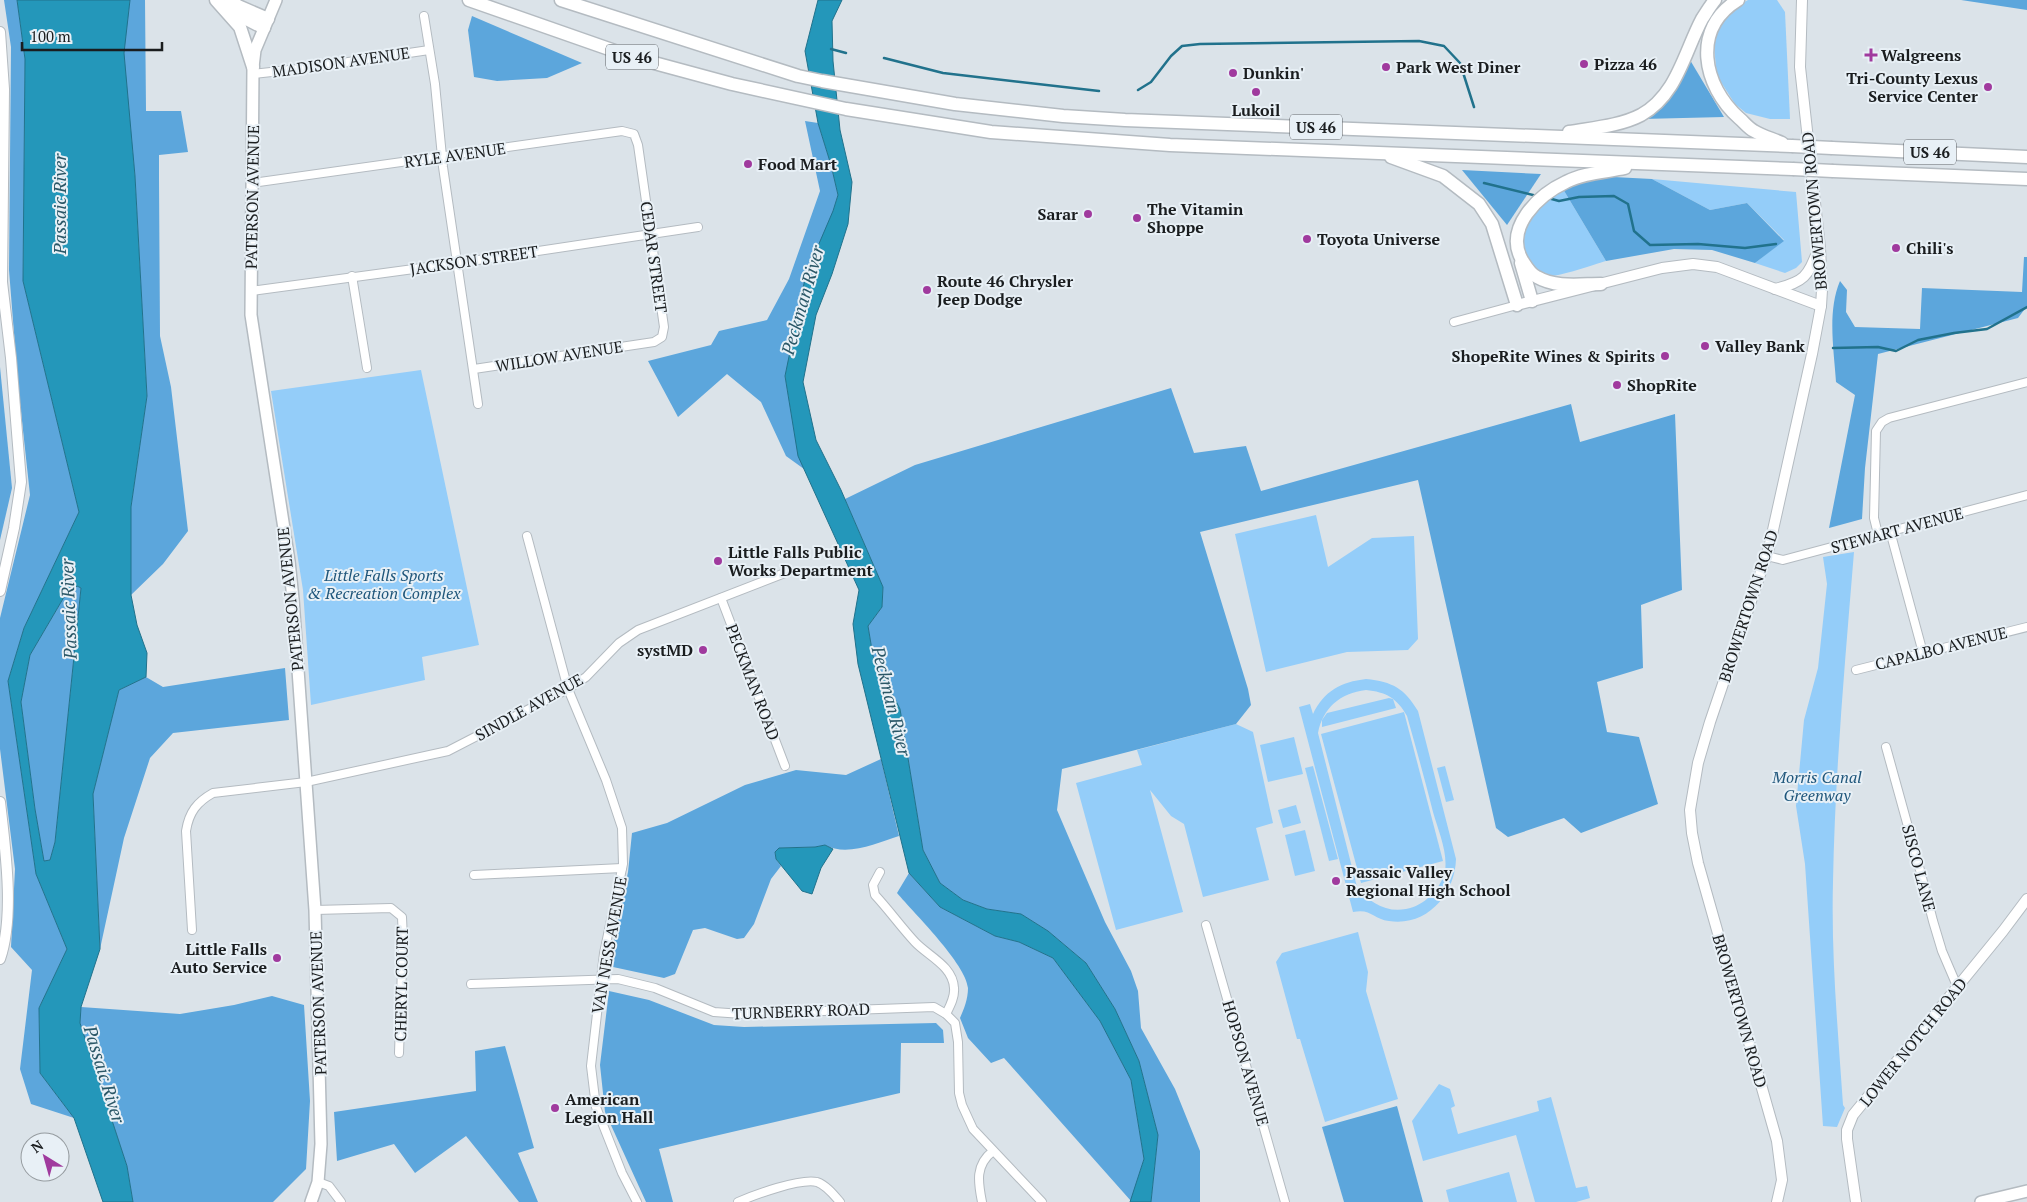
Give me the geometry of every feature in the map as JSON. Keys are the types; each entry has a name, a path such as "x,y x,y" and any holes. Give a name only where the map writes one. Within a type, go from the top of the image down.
{"highway":[{"name":"US 46","path":"469,0 632,56 800,100 972,129 1078,140 1170,145 2027,179"},
{"name":"US 46","path":"561,0 798,76 955,104 1062,116 2027,157"},
{"path":"1546,136 1613,124 1640,116 1657,103 1673,83 1702,20 1715,0"},
{"path":"1738,0 1728,6 1716,22 1707,44 1708,65 1716,92 1733,113 1752,131 1792,146"},
{"path":"223,2 238,6 266,23"},
{"path":"223,2 243,32 253,70"},
{"path":"1377,152 1443,176 1479,204 1492,224 1517,305"},
{"path":"1532,301 1518,251 1518,235 1530,210 1551,190 1567,181 1649,164"},
{"path":"1518,251 1527,268 1535,277 1552,283 1601,284"}],"main road":[{"name":"PATERSON AVENUE","path":"276,0 255,50 253,70 251,291 255,344 289,561 315,910 321,1144 318,1182 310,1202"},
{"path":"1981,1202 2027,1191"}],"street":[{"name":"BROWERTOWN ROAD","path":"1778,1202 1782,1180 1777,1141 1698,864 1690,810 1698,763 1710,722 1767,556 1801,408 1821,306 1820,248 1802,87 1800,38 1802,0"},
{"path":"424,16 435,84 443,156 478,404"},
{"path":"0,32 4,89 2,282 13,378 21,482 14,528 0,591"},
{"name":"MADISON AVENUE","path":"253,70 429,50"},
{"name":"RYLE AVENUE","path":"252,183 622,131 627,131 636,137 640,156"},
{"name":"CEDAR STREET","path":"640,156 664,332 657,341 644,344"},
{"name":"JACKSON STREET","path":"251,291 458,263 698,227"},
{"path":"1775,289 1792,284 1808,274 1820,248"},
{"path":"1454,322 1662,268 1692,264 1717,267 1821,306"},
{"path":"352,276 367,368"},
{"name":"WILLOW AVENUE","path":"474,369 644,344"},
{"path":"1878,534 1874,518 1876,431 1882,422 1889,418 2027,382"},
{"name":"STEWART AVENUE","path":"1767,556 1783,560 2027,495"},
{"path":"1890,532 1923,653"},
{"name":"VAN NESS AVENUE","path":"527,536 568,689 606,780 622,828 622,868 600,978 591,1066 596,1107 618,1165 637,1202"},
{"name":"SINDLE AVENUE","path":"192,930 186,831 188,820 200,800 213,793 306,782 448,751 568,689 586,677 629,635 790,571"},
{"name":"PECKMAN ROAD","path":"721,598 785,766"},
{"name":"CAPALBO AVENUE","path":"1856,670 2027,627"},
{"name":"SISCO LANE","path":"1886,747 1933,921 1942,950 1957,986"},
{"path":"0,802 7,890 5,932 0,959"},
{"path":"474,875 622,868"},
{"path":"880,872 873,885 875,895 916,944 941,964 950,976 954,988 953,999 946,1014 954,1024 958,1042 959,1093 962,1105 973,1129 1042,1202"},
{"name":"LOWER NOTCH ROAD","path":"1856,1202 1848,1138 1848,1130 1853,1115 2027,899"},
{"name":"CHERYL COURT","path":"315,910 386,907 395,909 402,916 403,940 399,1052"},
{"name":"HOPSON AVENUE","path":"1206,925 1284,1202"},
{"name":"TURNBERRY ROAD","path":"471,984 600,978 618,979 655,988 714,1012 742,1014 923,1006 934,1007 946,1014"},
{"path":"982,1202 978,1179 979,1170 983,1161 993,1151"},
{"path":"318,1182 329,1186 341,1202"},
{"path":"738,1202 753,1195 803,1182 817,1182 829,1189 840,1202"}],"green space":[{"path":"1748,0 1777,0 1785,12 1790,119 1770,119 1746,113 1735,104 1717,76 1713,38 1729,11"},
{"path":"1652,179 1796,192 1802,262 1796,268 1785,273 1755,263 1784,240 1747,203 1710,210"},
{"path":"1563,189 1606,261 1555,276 1547,276 1531,264 1524,253 1521,242 1527,222 1534,212"},
{"name":"Little Falls Sports & Recreation Complex","path":"421,370 479,645 422,657 425,680 311,705 303,590 271,391"},
{"path":"1316,515 1328,567 1372,538 1414,536 1418,639 1408,650 1347,652 1266,672 1235,534"},
{"name":"Morris Canal Greenway","path":"1854,552 1841,717 1834,841 1834,966 1843,1105 1845,1108 1837,1127 1823,1126 1805,864 1796,806 1804,720 1818,668 1827,584 1823,557"},
{"path":"1357,680 1375,680 1391,684 1408,697 1418,711 1456,859 1454,872 1444,896 1427,913 1415,919 1389,921 1364,911 1353,912 1299,707 1310,704 1313,714 1322,699 1334,689","holes":["1366,690 1385,694 1395,700 1407,716 1442,841 1446,864 1443,878 1431,896 1413,907 1399,910 1378,905 1357,887 1318,733 1324,716 1334,703 1348,694"]},
{"path":"1389,698 1393,699 1396,708 1322,727 1322,720 1327,713"},
{"path":"1404,712 1443,861 1361,883 1321,734"},
{"path":"1236,724 1253,732 1273,823 1256,828 1269,880 1203,897 1184,824 1171,816 1150,790 1183,912 1116,930 1076,783 1142,765 1137,750"},
{"path":"1294,737 1303,774 1268,782 1260,745"},
{"path":"1313,766 1338,859 1329,861 1305,768"},
{"path":"1445,766 1454,800 1446,802 1437,768"},
{"path":"1296,805 1301,823 1283,828 1278,810"},
{"path":"1305,830 1315,871 1295,876 1285,835"},
{"path":"1358,932 1368,972 1366,991 1398,1099 1325,1122 1300,1039 1297,1039 1276,962 1282,953"},
{"path":"1439,1084 1450,1089 1455,1106 1451,1108 1458,1134 1539,1111 1537,1101 1551,1097 1576,1188 1587,1186 1590,1198 1576,1202 1535,1202 1516,1135 1423,1161 1412,1121"},
{"path":"1509,1172 1517,1202 1449,1202 1446,1190"}],"shaded area":[{"path":"4,0 17,0 25,59 23,281 79,512 24,628 8,681 36,874 67,949 39,1008 40,1073 74,1118 31,1104 20,1069 32,970 11,947 15,869 0,749 0,618 30,495 18,384 9,270 11,47"},
{"path":"130,0 145,0 146,111 181,111 188,152 159,155 159,178 160,336 171,387 188,531 163,564 131,595 131,507 147,396 135,176 123,53"},
{"path":"1961,0 2027,0 2027,10"},
{"path":"472,16 582,63 547,78 497,81 474,77 468,30"},
{"path":"1690,60 1724,117 1642,119"},
{"path":"805,121 818,123 838,195 785,376 797,445 804,469 786,456 761,402 727,374 678,417 648,361 711,345 719,331 767,320 789,279 820,191"},
{"path":"1462,170 1541,174 1507,225"},
{"path":"1594,176 1652,179 1710,210 1747,203 1784,241 1755,263 1712,250 1674,249 1606,261 1563,189"},
{"path":"2024,257 2027,257 2027,306 2018,318 1878,354 1865,468 1862,519 1829,528 1855,395 1836,382 1832,318 1840,281 1847,290 1846,312 1855,327 1920,329 1922,288 2022,292"},
{"path":"0,367 12,488 0,540"},
{"path":"1171,388 1194,453 1246,446 1261,491 1571,404 1580,442 1675,414 1682,590 1641,605 1643,668 1597,682 1607,732 1639,737 1658,804 1581,833 1564,818 1508,837 1496,828 1418,480 1200,532 1248,689 1251,705 1236,724 1062,769 1057,810 1105,922 1131,971 1138,991 1141,1028 1175,1089 1200,1151 1200,1202 1151,1202 1158,1135 1139,1061 1115,1009 1086,963 1048,931 1021,914 987,909 963,900 940,883 923,850 900,709 873,656 868,626 882,607 883,587 845,499 915,465"},
{"path":"77,586 81,588 55,842 50,860 44,861 21,702 30,655 64,597"},
{"path":"285,668 289,720 173,733 150,758 124,838 100,949 93,794 119,690 146,677 163,687"},
{"path":"881,759 899,836 862,848 843,850 825,845 779,848 775,852 776,859 781,866 771,879 754,924 744,938 737,939 705,928 693,930 675,974 664,978 613,967 610,959 628,872 632,833 667,823 745,785 796,770 846,775"},
{"path":"909,873 940,907 995,936 1019,942 1053,958 1100,1021 1131,1080 1144,1159 1131,1201 1004,1058 991,1063 968,1038 960,1018 966,1004 968,992 965,978 949,953 897,893"},
{"path":"609,991 649,1000 714,1025 744,1027 936,1023 943,1030 944,1043 901,1043 900,1093 659,1149 673,1202 646,1202 605,1112 600,1065"},
{"path":"272,996 304,1005 310,1101 306,1169 273,1202 133,1202 127,1166 80,1023 81,1007 180,1014 234,1005"},
{"path":"505,1046 534,1148 518,1153 538,1202 519,1202 466,1136 415,1173 394,1144 337,1161 334,1112 476,1091 475,1051"},
{"path":"1397,1106 1423,1202 1344,1202 1322,1127"}],"water":[{"name":"Passaic River","path":"17,0 130,0 124,53 135,176 147,396 131,507 131,595 137,625 147,653 146,677 119,690 93,794 100,949 81,1007 80,1023 127,1166 133,1202 103,1202 74,1118 40,1073 39,1008 67,949 36,874 8,681 24,628 79,512 23,281 25,59","holes":["77,586 81,588 55,842 50,860 44,861 21,702 30,655 64,597"]},
{"name":"Peckman River","path":"818,0 842,0 832,21 833,61 840,130 852,182 848,224 816,315 803,382 816,440 841,490 883,587 882,607 868,626 873,656 900,709 923,850 940,883 963,900 987,909 1021,914 1048,931 1086,963 1115,1009 1139,1061 1158,1135 1151,1202 1130,1202 1144,1159 1131,1080 1100,1021 1053,958 1019,942 995,936 940,907 909,873 858,664 853,624 859,590 798,456 785,376 806,274 838,195 818,123 805,51"},
{"path":"825,845 833,849 821,868 812,894 802,891 776,859 775,852 779,848"}],"waterway":[{"path":"1138,90 1151,82 1171,56 1182,46 1200,44 1419,41 1444,46 1460,63 1474,107"},
{"path":"831,49 846,53"},
{"path":"884,58 943,73 1099,91"},
{"path":"1484,183 1537,196"},
{"path":"1548,198 1559,201 1579,197 1614,196 1628,204 1634,231 1650,245 1698,244 1745,248 1776,244"},
{"path":"1833,348 1878,347 1896,351 1918,340 1987,329 2027,307"}],"place":[{"name":"Walgreens","path":"1871,55"},
{"name":"Pizza 46","path":"1584,64"},
{"name":"Park West Diner","path":"1386,67"},
{"name":"Dunkin'","path":"1233,73"},
{"name":"Tri-County Lexus Service Center","path":"1988,87"},
{"name":"Lukoil","path":"1256,92"},
{"name":"Food Mart","path":"748,164"},
{"name":"Sarar","path":"1088,214"},
{"name":"The Vitamin Shoppe","path":"1137,218"},
{"name":"Toyota Universe","path":"1307,239"},
{"name":"Chili's","path":"1896,248"},
{"name":"Route 46 Chrysler Jeep Dodge","path":"927,290"},
{"name":"Valley Bank","path":"1705,346"},
{"name":"ShopeRite Wines & Spirits","path":"1665,356"},
{"name":"ShopRite","path":"1617,385"},
{"name":"Little Falls Public Works Department","path":"718,561"},
{"name":"systMD","path":"703,650"},
{"name":"Passaic Valley Regional High School","path":"1336,881"},
{"name":"Little Falls Auto Service","path":"277,958"},
{"name":"American Legion Hall","path":"555,1108"}]}
